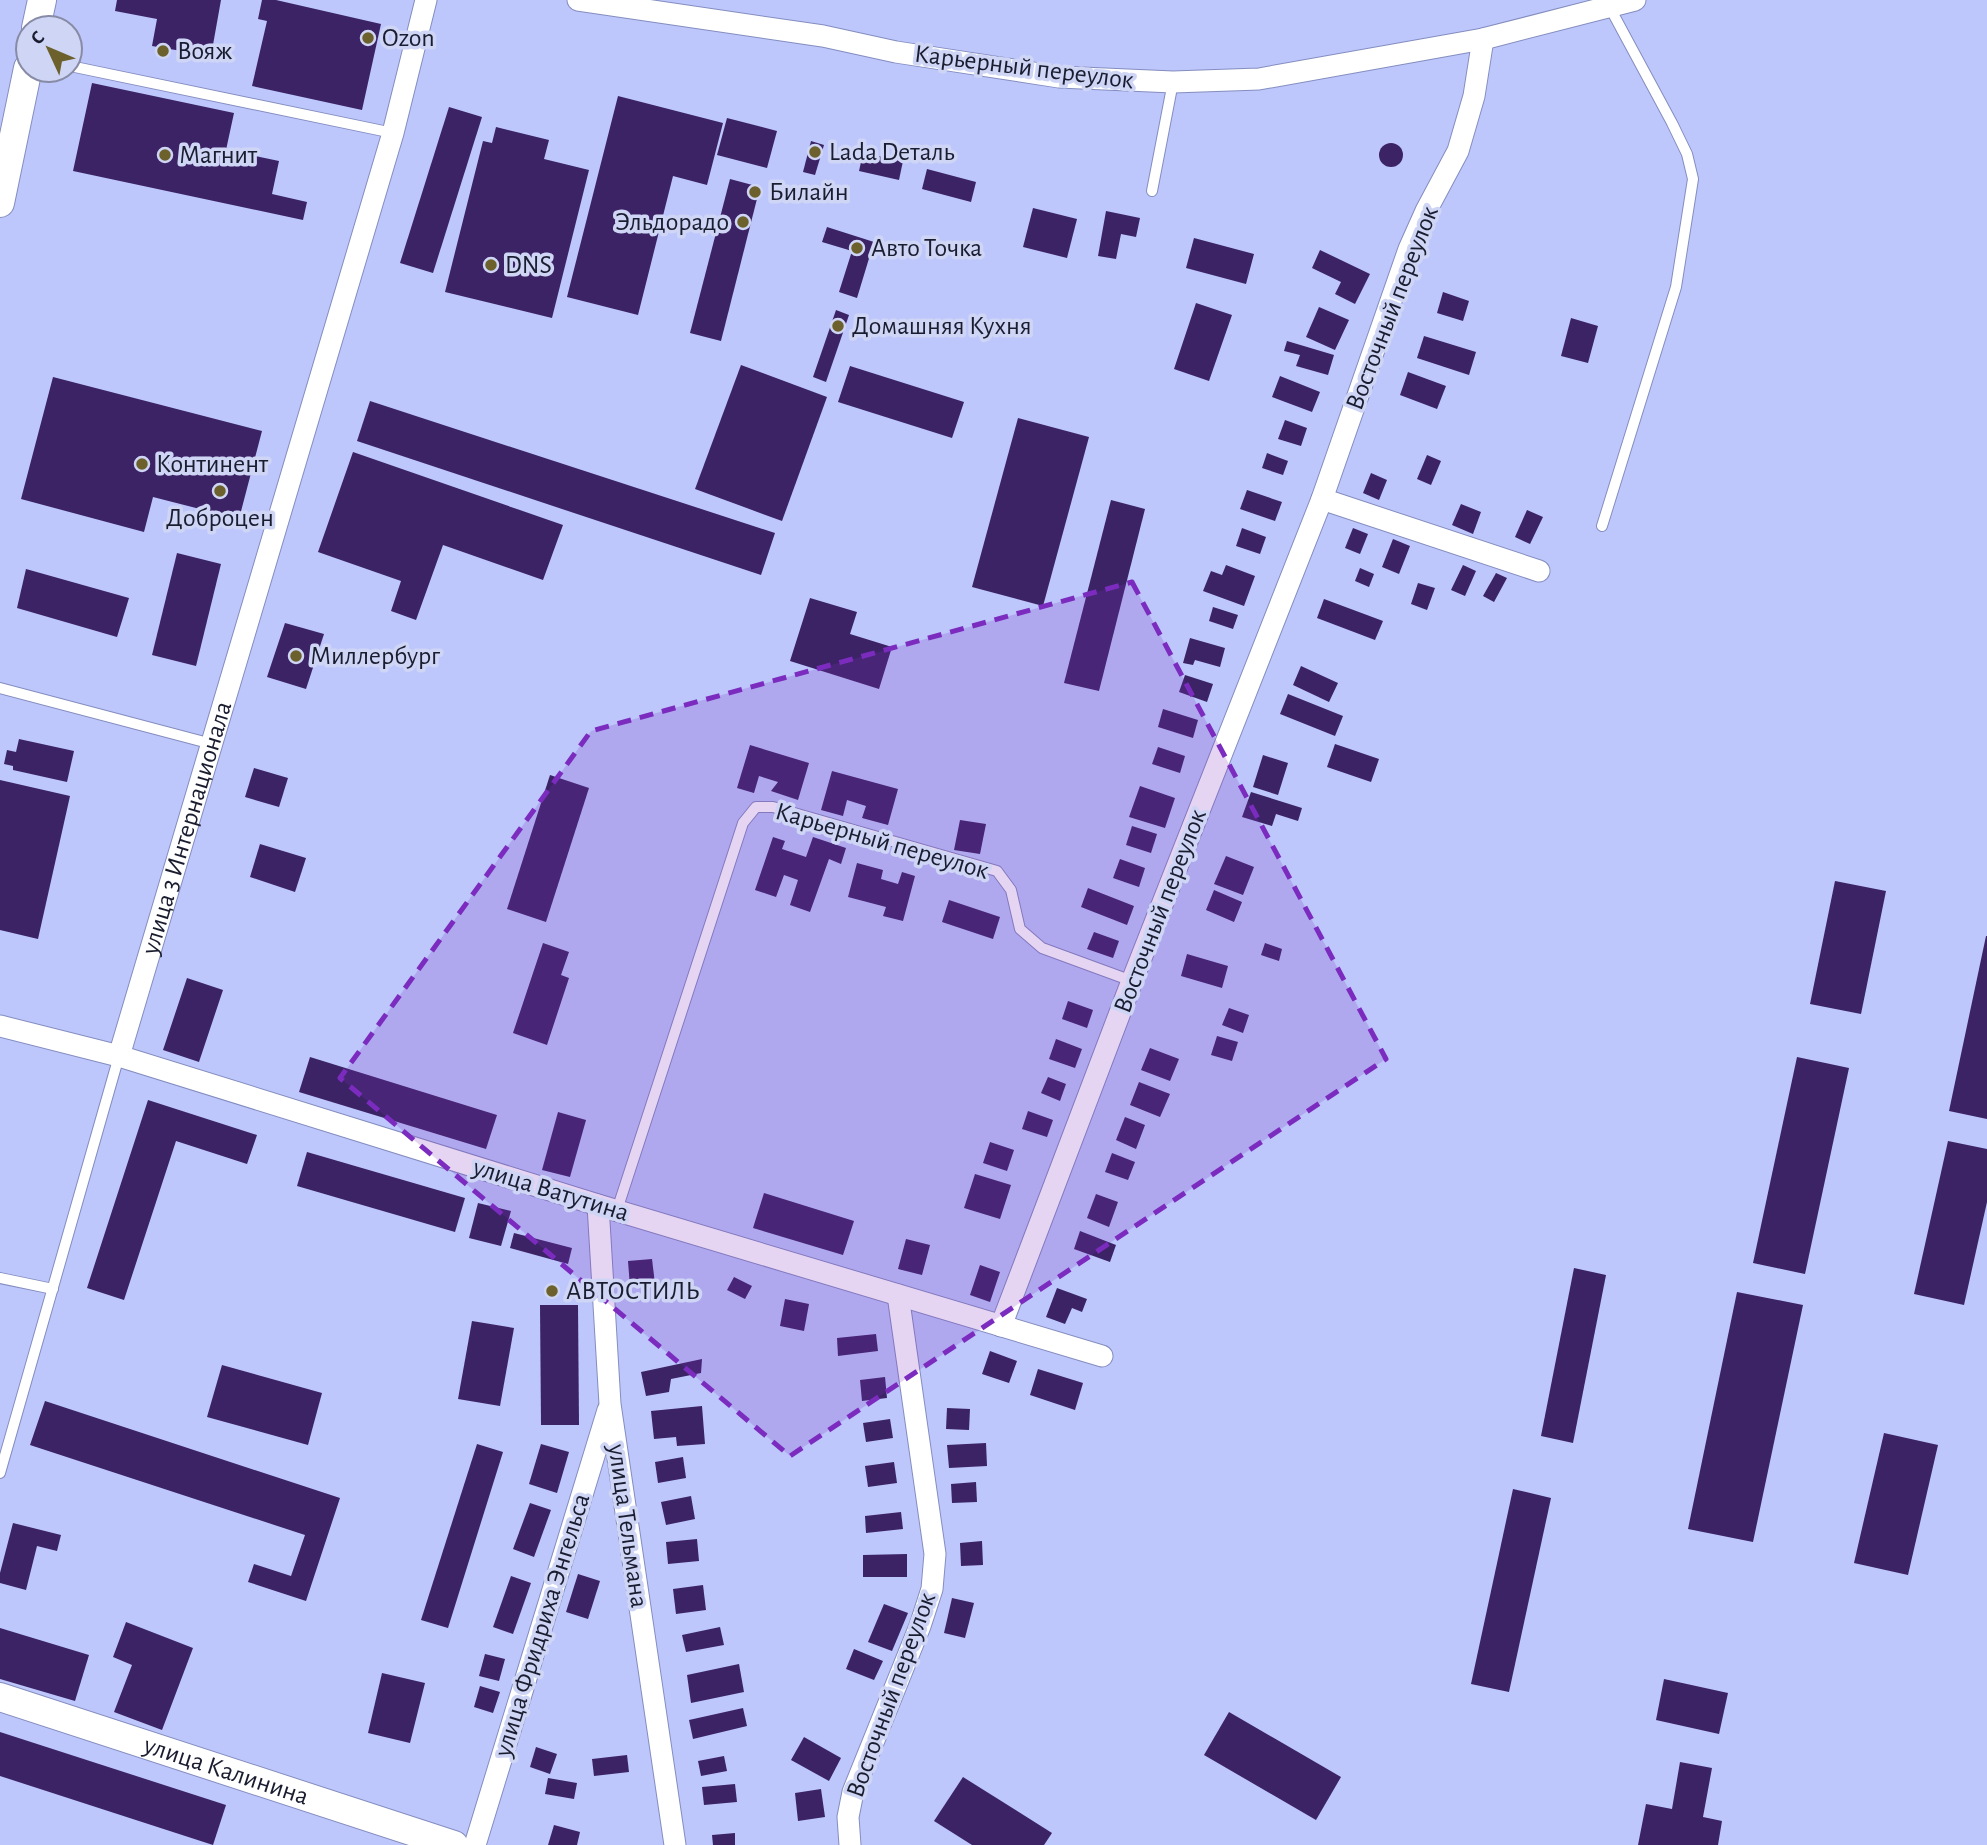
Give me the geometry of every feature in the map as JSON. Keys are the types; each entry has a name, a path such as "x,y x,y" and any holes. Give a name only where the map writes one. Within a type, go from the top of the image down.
{"street":[{"name":"улица 3 Интернационала","path":"119,1056 393,134 426,0"},
{"name":"Карьерный переулок","path":"578,0 823,36 896,52 1059,76 1173,82 1259,79 1483,39 1634,0"},
{"name":"Восточный переулок","path":"1001,1326 1132,981 1322,499 1409,249 1458,151 1474,96 1483,39"},
{"path":"0,203 25,84"},
{"path":"1322,499 1539,571"},
{"name":"улица Ватутина","path":"0,1026 119,1056 608,1208 1102,1356"},
{"name":"улица Тельмана","path":"608,1208 610,1404 676,1845"},
{"name":"Восточный переулок","path":"850,1845 848,1817 853,1791 920,1626 932,1589 935,1553 898,1295"},
{"name":"улица Фридриха Энгельса","path":"475,1845 610,1404"},
{"name":"улица Калинина","path":"0,1697 454,1845"}],"lane":[{"path":"1602,526 1676,287 1693,179 1687,154 1672,122 1609,6"},
{"path":"84,69 393,134"},
{"path":"1152,191 1173,82"},
{"path":"0,688 212,744"},
{"name":"Карьерный переулок","path":"608,1208 743,823 756,807 773,807 998,871 1011,890 1020,929 1042,948 1132,981"},
{"path":"0,1473 119,1056"},
{"path":"0,1278 53,1289"}],"highlighted area":[{"path":"1132,582 1386,1059 790,1456 340,1078 591,731"}],"building":[{"path":"117,0 221,0 211,56 152,46 157,19 115,11"},
{"path":"262,0 276,0 381,24 362,110 252,86 267,21 258,19"},
{"name":"Магнит","path":"92,83 234,113 226,150 279,161 272,194 307,202 303,220 73,171"},
{"path":"618,96 723,123 707,185 673,176 638,315 567,297"},
{"path":"449,107 482,117 433,273 400,263"},
{"path":"727,118 777,131 767,168 717,155"},
{"path":"496,127 549,140 544,159 589,170 552,318 445,292 483,141 492,143"},
{"path":"811,141 824,145 815,175 803,172"},
{"path":"1391,143 1402,150 1403,155 1396,166 1391,167 1380,160 1379,155 1386,144"},
{"path":"863,153 903,161 899,180 859,171"},
{"path":"927,169 976,182 971,202 922,189"},
{"path":"730,179 760,187 721,341 690,333"},
{"path":"1033,208 1077,219 1067,258 1023,247"},
{"path":"1106,211 1140,218 1136,237 1121,234 1116,259 1098,256"},
{"path":"827,227 874,242 857,298 839,292 852,251 822,242"},
{"path":"1194,238 1254,254 1246,284 1186,268"},
{"path":"1320,250 1370,274 1355,304 1335,294 1341,282 1312,268"},
{"path":"1443,292 1469,301 1463,321 1437,313"},
{"path":"1196,303 1232,315 1209,381 1174,369"},
{"path":"1319,307 1349,320 1335,350 1306,337"},
{"path":"836,310 849,315 826,382 813,377"},
{"path":"1571,318 1598,326 1588,363 1561,356"},
{"path":"1424,336 1476,352 1469,375 1417,358"},
{"path":"1287,341 1334,355 1328,375 1296,366 1300,355 1284,351"},
{"path":"741,365 827,397 782,521 695,489"},
{"path":"850,366 964,402 952,438 838,402"},
{"path":"1408,372 1446,386 1437,409 1400,395"},
{"path":"1280,376 1320,392 1312,412 1272,397"},
{"name":"Континент","path":"53,377 262,431 239,519 153,497 144,532 21,499"},
{"path":"370,401 775,533 761,575 357,441"},
{"path":"1018,418 1089,437 1043,606 972,587"},
{"path":"1285,420 1307,428 1301,446 1278,439"},
{"path":"353,452 563,525 543,580 443,545 416,620 391,611 401,581 318,552"},
{"path":"1267,453 1288,461 1283,475 1262,468"},
{"path":"1427,455 1441,461 1431,485 1417,479"},
{"path":"1371,473 1387,480 1379,500 1363,493"},
{"path":"1247,490 1282,502 1275,521 1240,509"},
{"path":"1111,500 1145,509 1099,691 1064,683"},
{"path":"1461,504 1481,512 1473,534 1452,525"},
{"path":"1527,510 1543,517 1530,544 1515,537"},
{"path":"1242,528 1266,537 1260,554 1236,546"},
{"path":"1353,528 1368,534 1360,554 1345,548"},
{"path":"1393,539 1410,546 1399,574 1382,567"},
{"path":"177,553 221,564 196,666 152,655"},
{"path":"1226,565 1255,576 1244,606 1203,591 1211,571 1222,575"},
{"path":"1463,565 1476,571 1465,596 1451,590"},
{"path":"1360,568 1374,574 1369,587 1355,581"},
{"path":"26,569 129,598 117,637 17,608"},
{"path":"1496,573 1507,578 1494,602 1483,596"},
{"path":"1418,583 1435,588 1427,610 1411,604"},
{"path":"810,598 857,612 850,634 892,647 879,689 790,661"},
{"path":"1324,599 1383,621 1375,640 1317,618"},
{"path":"1213,607 1238,615 1233,629 1209,621"},
{"name":"Миллербург","path":"285,623 324,634 306,689 267,677"},
{"path":"1190,638 1225,648 1220,667 1195,660 1193,665 1183,663"},
{"path":"1301,666 1338,683 1329,702 1293,685"},
{"path":"1185,675 1213,684 1207,702 1179,692"},
{"path":"1288,694 1343,716 1335,736 1280,714"},
{"path":"1163,709 1198,720 1193,738 1158,727"},
{"path":"19,739 74,751 67,782 13,770 13,766 4,764 7,750 16,752"},
{"path":"1335,744 1379,759 1371,782 1327,767"},
{"path":"750,745 809,763 798,800 771,791 778,782 759,776 754,793 737,788"},
{"path":"1158,747 1185,756 1180,773 1152,764"},
{"path":"1263,755 1288,763 1278,795 1253,787"},
{"path":"254,768 288,778 279,807 245,797"},
{"path":"832,771 898,789 888,825 862,818 866,806 847,800 843,816 821,810"},
{"path":"550,775 589,788 546,922 507,909"},
{"path":"0,780 70,796 38,939 0,930"},
{"path":"1140,786 1175,798 1165,828 1129,817"},
{"path":"1251,792 1302,808 1298,821 1276,814 1272,826 1242,817"},
{"path":"960,820 986,824 980,854 954,850"},
{"path":"1132,826 1157,834 1151,853 1126,845"},
{"path":"773,837 785,841 782,849 806,857 813,837 846,848 841,864 829,859 810,912 790,905 798,880 784,875 776,897 755,890"},
{"path":"260,844 306,858 295,892 250,877"},
{"path":"1226,856 1254,867 1243,895 1214,884"},
{"path":"1120,859 1145,868 1139,887 1113,878"},
{"path":"857,863 883,870 881,879 898,884 902,872 915,876 903,921 883,916 886,907 848,897"},
{"path":"1835,881 1886,891 1861,1014 1810,1004"},
{"path":"1088,888 1134,906 1127,925 1081,907"},
{"path":"1214,890 1242,902 1234,922 1206,910"},
{"path":"949,900 1000,917 993,939 942,922"},
{"path":"1094,932 1119,941 1113,958 1087,949"},
{"path":"1987,936 1987,1119 1949,1111"},
{"path":"543,943 569,952 561,975 569,978 547,1045 513,1033"},
{"path":"1265,943 1282,949 1279,961 1261,955"},
{"path":"1187,954 1228,966 1222,988 1181,976"},
{"path":"187,978 223,990 199,1062 163,1050"},
{"path":"1068,1001 1093,1010 1087,1028 1062,1019"},
{"path":"1229,1008 1249,1015 1243,1033 1222,1025"},
{"path":"1217,1036 1238,1042 1232,1061 1211,1055"},
{"path":"1056,1039 1082,1049 1075,1068 1049,1059"},
{"path":"1150,1048 1179,1059 1170,1081 1141,1070"},
{"path":"310,1057 497,1115 486,1149 299,1092"},
{"path":"1797,1057 1849,1068 1805,1274 1753,1263"},
{"path":"1048,1077 1066,1084 1060,1101 1041,1093"},
{"path":"1139,1082 1170,1094 1160,1117 1130,1105"},
{"path":"148,1100 257,1135 247,1164 176,1141 124,1300 87,1288"},
{"path":"1028,1111 1053,1120 1047,1137 1022,1129"},
{"path":"558,1112 586,1120 570,1177 542,1170"},
{"path":"1125,1117 1145,1125 1136,1149 1116,1140"},
{"path":"1948,1141 1987,1149 1987,1202 1964,1305 1914,1294"},
{"path":"990,1142 1014,1150 1007,1171 983,1163"},
{"path":"307,1152 465,1198 455,1232 297,1186"},
{"path":"1112,1153 1135,1162 1128,1180 1105,1172"},
{"path":"975,1174 1011,1185 1000,1219 964,1208"},
{"path":"764,1193 854,1221 843,1255 753,1228"},
{"path":"1096,1194 1118,1202 1109,1227 1087,1218"},
{"path":"478,1203 511,1211 501,1246 469,1238"},
{"path":"1080,1231 1116,1245 1110,1262 1074,1249"},
{"path":"514,1233 572,1248 568,1264 510,1248"},
{"path":"906,1239 930,1245 922,1275 898,1269"},
{"path":"652,1259 655,1284 630,1287 628,1261"},
{"path":"980,1265 1000,1272 990,1302 970,1295"},
{"path":"1574,1268 1606,1275 1573,1443 1541,1436"},
{"path":"734,1277 752,1286 745,1299 727,1290"},
{"path":"1057,1288 1087,1299 1082,1312 1072,1308 1065,1324 1046,1317"},
{"path":"1737,1292 1803,1305 1753,1542 1688,1529"},
{"path":"785,1299 809,1304 804,1331 780,1326"},
{"path":"540,1305 578,1305 579,1425 541,1425"},
{"path":"472,1321 514,1328 500,1406 458,1399"},
{"path":"876,1334 878,1351 838,1356 837,1338"},
{"path":"990,1351 1017,1361 1009,1383 982,1374"},
{"path":"702,1359 701,1373 671,1379 669,1392 646,1396 641,1372"},
{"path":"222,1365 322,1393 308,1445 207,1417"},
{"path":"1038,1369 1083,1383 1075,1410 1030,1395"},
{"path":"885,1377 887,1398 862,1401 860,1380"},
{"path":"45,1401 340,1498 306,1601 248,1582 254,1564 291,1576 305,1535 30,1445"},
{"path":"702,1406 705,1444 677,1446 676,1437 654,1439 651,1411"},
{"path":"947,1408 970,1409 969,1430 946,1429"},
{"path":"890,1419 893,1438 866,1442 863,1423"},
{"path":"1884,1433 1938,1445 1908,1575 1854,1563"},
{"path":"986,1443 987,1466 949,1468 947,1445"},
{"path":"477,1444 503,1452 448,1628 421,1620"},
{"path":"541,1444 569,1452 557,1493 529,1484"},
{"path":"683,1457 686,1478 658,1483 655,1462"},
{"path":"894,1462 897,1483 868,1487 865,1466"},
{"path":"976,1482 977,1502 952,1503 951,1484"},
{"path":"1513,1489 1551,1498 1509,1692 1471,1684"},
{"path":"691,1496 695,1519 666,1525 661,1502"},
{"path":"530,1503 551,1510 534,1557 513,1549"},
{"path":"901,1512 903,1529 866,1533 865,1516"},
{"path":"13,1523 61,1535 57,1551 37,1546 26,1590 0,1583 0,1573"},
{"path":"697,1539 699,1561 668,1564 666,1542"},
{"path":"982,1541 983,1565 961,1566 960,1543"},
{"path":"907,1554 907,1577 863,1577 863,1555"},
{"path":"578,1574 600,1581 588,1619 566,1612"},
{"path":"511,1576 531,1583 513,1634 493,1627"},
{"path":"703,1585 706,1610 676,1614 673,1589"},
{"path":"952,1598 974,1603 965,1638 944,1633"},
{"path":"884,1604 908,1613 892,1651 868,1642"},
{"path":"126,1622 193,1648 162,1730 114,1712 132,1665 113,1657"},
{"path":"720,1627 724,1645 686,1652 682,1635"},
{"path":"0,1628 89,1655 75,1701 0,1679"},
{"path":"854,1649 883,1661 874,1680 846,1669"},
{"path":"485,1654 505,1659 499,1681 479,1676"},
{"path":"739,1664 744,1692 691,1703 687,1675"},
{"path":"382,1673 425,1683 410,1743 368,1733"},
{"path":"1664,1679 1728,1693 1719,1734 1656,1720"},
{"path":"480,1686 500,1692 493,1713 474,1707"},
{"path":"743,1708 747,1726 693,1739 689,1720"},
{"path":"1229,1712 1341,1777 1316,1820 1204,1755"},
{"path":"0,1732 226,1805 213,1845 0,1776"},
{"path":"804,1737 841,1758 829,1781 791,1760"},
{"path":"536,1747 557,1754 550,1774 530,1767"},
{"path":"627,1755 629,1772 594,1776 592,1759"},
{"path":"724,1756 727,1771 701,1776 698,1761"},
{"path":"1680,1762 1712,1768 1703,1817 1722,1821 1718,1845 1638,1845 1646,1804 1672,1809"},
{"path":"963,1777 1052,1833 1044,1845 972,1845 934,1821"},
{"path":"548,1778 577,1783 574,1799 545,1794"},
{"path":"735,1784 737,1802 704,1805 702,1787"},
{"path":"821,1789 825,1817 798,1821 795,1793"},
{"path":"554,1825 580,1832 577,1845 548,1845"},
{"path":"735,1833 735,1845 713,1845 712,1835"}],"place":[{"name":"Ozon","path":"368,38"},
{"name":"Вояж","path":"163,51"},
{"name":"Lada Dеталь","path":"815,152"},
{"name":"Магнит","path":"165,155"},
{"name":"Билайн","path":"755,192"},
{"name":"Эльдорадо","path":"743,222"},
{"name":"Авто Точка","path":"857,248"},
{"name":"DNS","path":"491,265"},
{"name":"Домашняя Кухня","path":"838,326"},
{"name":"Континент","path":"142,464"},
{"name":"Доброцен","path":"220,491"},
{"name":"Миллербург","path":"296,656"},
{"name":"АВТОСТИЛЬ","path":"552,1291"}]}
